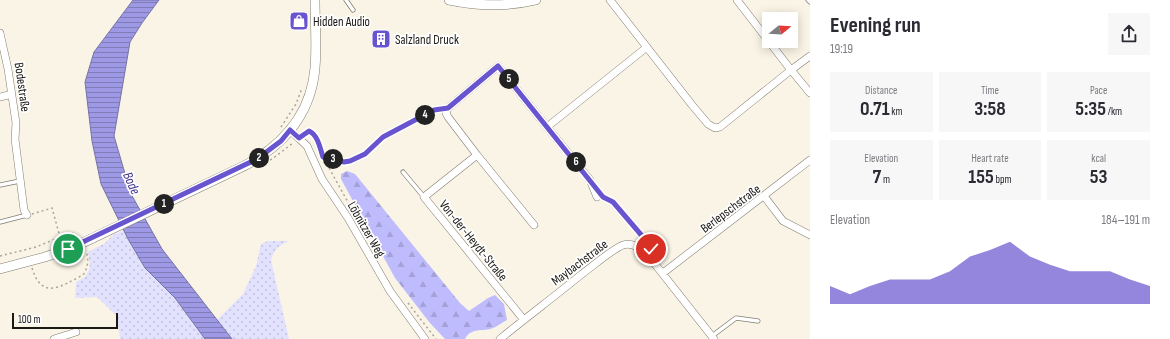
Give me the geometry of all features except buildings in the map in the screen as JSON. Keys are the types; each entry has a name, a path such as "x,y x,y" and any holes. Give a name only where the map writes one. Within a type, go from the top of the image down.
{"street":[{"path":"0,269 45,257 91,239 244,166 265,154 281,141 304,108 311,91 314,76 315,56 315,0"},
{"path":"449,0 468,4 498,5 536,0"},
{"path":"610,0 692,105 708,124 715,128 720,127 810,56"},
{"path":"737,0 791,70 810,92"},
{"name":"Bodestraße","path":"0,33 6,55 12,94 16,122 15,138 24,210 27,215"},
{"path":"548,127 646,46"},
{"path":"534,225 477,155 448,118 446,113 448,108 498,66 590,180 598,194"},
{"path":"0,97 12,94"},
{"name":"Löbnitzer Weg","path":"290,130 309,148 322,179 348,218 390,291 425,339"},
{"name":"Von-der-Heydt-Straße","path":"477,155 424,197 524,320"},
{"name":"Berlepschstraße","path":"663,273 810,160"},
{"path":"764,196 783,221 810,235"},
{"name":"Maybachstraße","path":"500,339 594,264 618,248 631,244 640,247 647,254 713,338"},
{"path":"54,339 76,332"}],"lane":[{"path":"346,0 353,10"},
{"path":"403,172 424,197"},
{"path":"0,185 21,181"},
{"path":"0,222 27,215"},
{"path":"713,338 736,318 758,321"}],"path":[{"path":"278,132 296,104"},
{"path":"323,157 344,162 350,161 365,154 383,137 434,110 448,108"},
{"path":"287,148 306,132 312,132 317,139 323,157 361,224"},
{"path":"598,194 613,202 649,244 651,249 647,254"},
{"path":"27,215 52,208 60,237"},
{"path":"0,256 36,247 74,233 79,236 78,244"},
{"path":"32,268 41,285 48,288 57,288 83,275 85,272 88,260 84,247"},
{"path":"406,300 436,339"}],"shaded area":[{"path":"133,0 159,0 130,42 114,136 131,194 162,249 232,339 205,339 175,298 145,268 128,239 101,184 92,141 85,82 94,52"},
{"path":"124,230 145,268 175,298 205,339 120,339 117,316 97,297 75,298 76,282 85,277 90,268 88,252 105,243 113,235"},
{"path":"268,241 289,241 277,248 271,260 289,339 232,339 217,320 243,294 256,266 261,244"}],"green space":[{"path":"347,171 355,174 460,303 469,311 495,295 504,304 507,320 493,328 474,331 465,339 445,339 430,323 395,278 341,179 341,174"}],"place":[{"name":"Hidden Audio","path":"299,21"},
{"name":"Salzland Druck","path":"381,39"}],"route":[{"path":"68,249 244,166 265,154 286,137 290,130 299,138 306,132 312,132 317,139 323,157 344,162 350,161 365,154 383,137 434,110 448,108 498,66 603,197 613,202 649,244 651,249"}],"water label":[{"name":"Bode","path":"132,183"}]}
